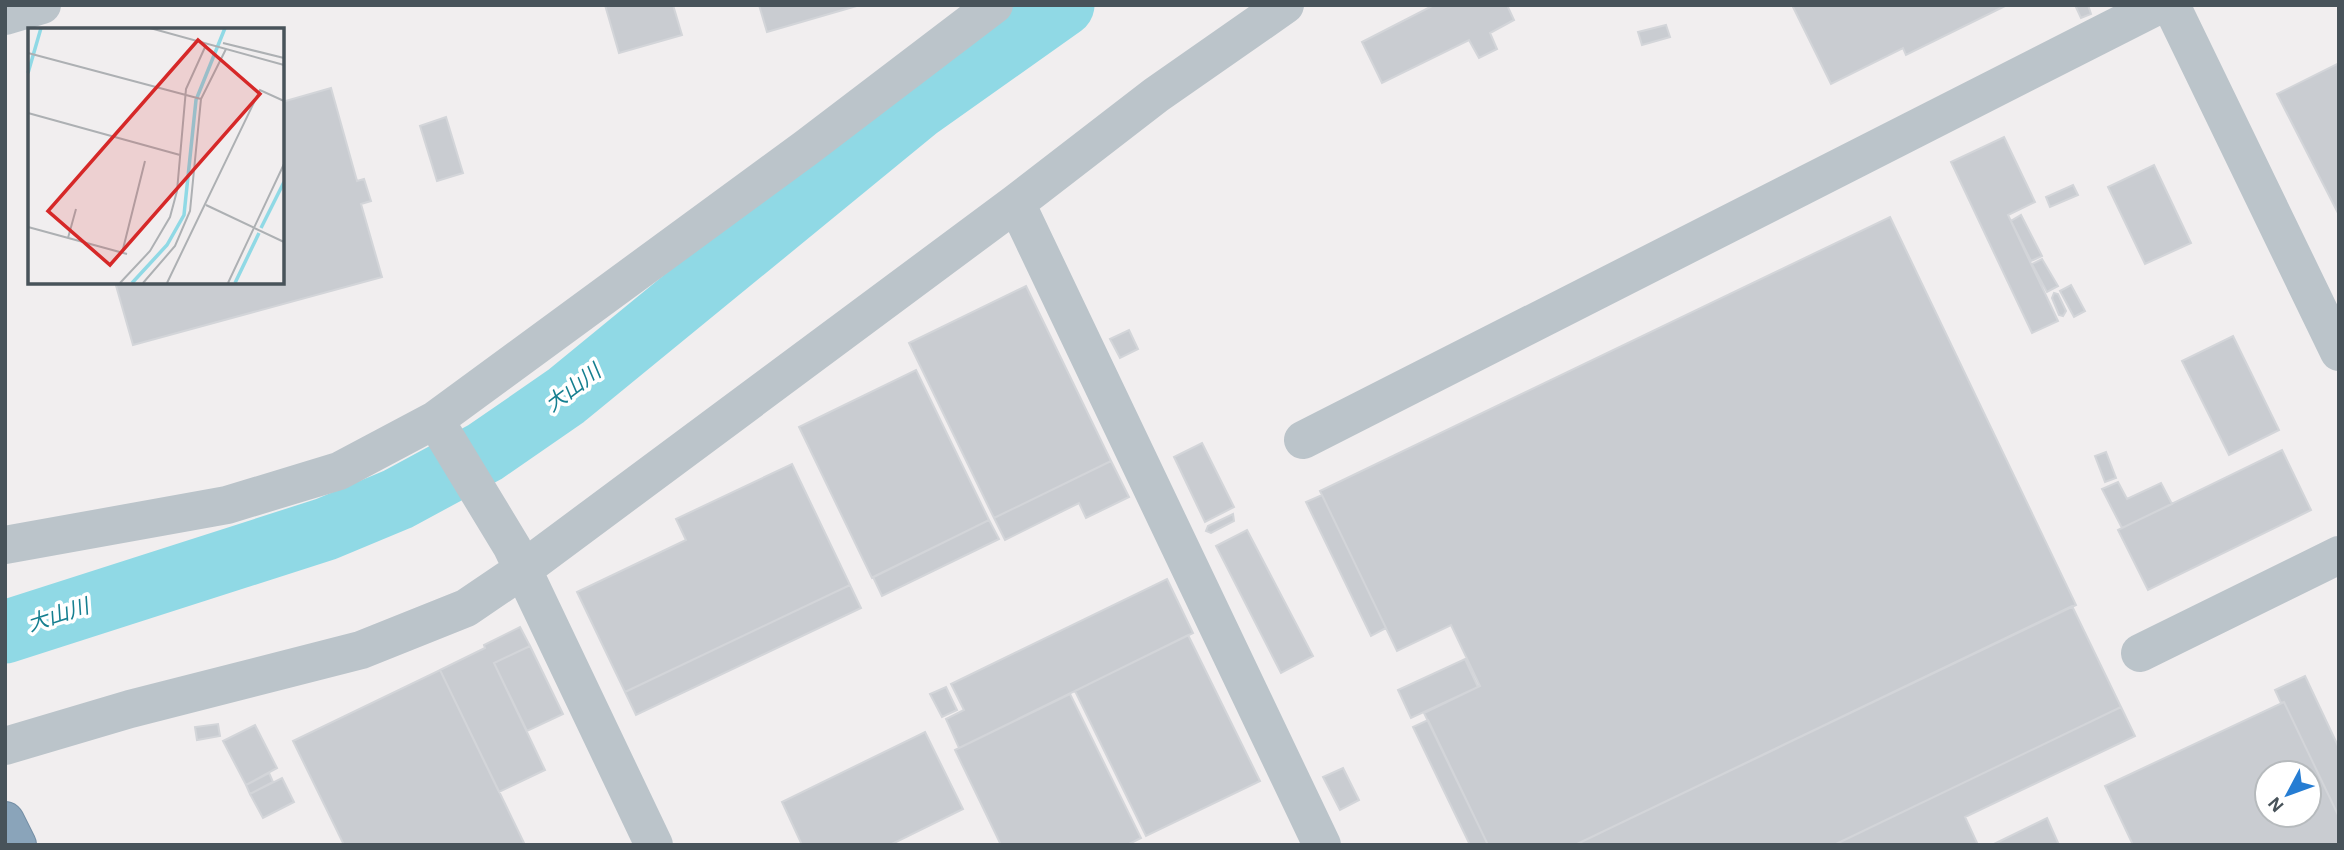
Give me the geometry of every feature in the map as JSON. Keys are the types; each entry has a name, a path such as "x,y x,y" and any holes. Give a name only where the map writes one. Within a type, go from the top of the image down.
{"highway":[{"path":"5,821 17,845"}],"street":[{"path":"5,16 42,5"},
{"path":"5,545 227,505 340,471 440,428 994,5"},
{"path":"5,746 130,709 361,650 466,608 517,559 1016,203 1156,95 1285,5"},
{"path":"1303,440 2159,5"},
{"path":"2171,5 2339,352"},
{"path":"1016,203 1322,845"},
{"path":"440,428 517,559 654,845"},
{"path":"2140,653 2339,555"}],"building":[{"path":"605,5 673,5 682,35 619,53"},
{"path":"759,5 860,5 767,32"},
{"path":"1434,5 1507,5 1514,20 1490,33 1497,49 1479,58 1469,40 1382,83 1362,42"},
{"path":"1792,5 2007,5 1906,55 1903,48 1831,84"},
{"path":"2075,5 2088,5 2091,14 2081,18"},
{"path":"1666,25 1670,37 1642,45 1638,32"},
{"path":"2339,63 2339,215 2277,94"},
{"path":"331,88 357,181 364,179 371,201 361,204 382,277 133,345 116,284 284,284 284,101"},
{"path":"446,117 463,173 437,181 420,126"},
{"path":"2004,137 2035,202 2008,215 2058,321 2032,333 1951,162"},
{"path":"2154,165 2191,243 2145,264 2108,187"},
{"path":"2073,185 2078,195 2050,207 2046,197"},
{"path":"2021,215 2042,256 2031,261 2011,221"},
{"path":"1890,217 2076,605 1575,845 1488,845 1424,713 1480,686 1451,625 1397,651 1320,491"},
{"path":"2042,259 2058,286 2047,292 2032,264"},
{"path":"2071,285 2085,311 2074,317 2060,291"},
{"path":"1026,286 1111,461 994,518 909,343"},
{"path":"2054,293 2058,294 2066,311 2063,316 2059,315 2052,298"},
{"path":"1129,330 1138,349 1120,358 1110,339"},
{"path":"2233,336 2279,430 2229,455 2182,361"},
{"path":"916,370 989,520 872,578 799,427"},
{"path":"1202,443 1234,507 1205,522 1174,457"},
{"path":"2282,450 2311,510 2148,590 2118,530"},
{"path":"2106,452 2116,478 2105,482 2095,456"},
{"path":"1111,461 1129,497 1086,518 1079,503 1005,540 994,518"},
{"path":"792,464 850,585 625,692 577,592 686,540 676,519"},
{"path":"2118,482 2127,499 2161,483 2172,504 2122,528 2102,489"},
{"path":"1322,495 1386,628 1371,636 1306,502"},
{"path":"1233,514 1234,521 1211,533 1206,531 1208,526"},
{"path":"989,520 999,539 882,596 873,577"},
{"path":"1247,530 1313,656 1281,673 1216,546"},
{"path":"1167,579 1193,633 959,748 946,719 964,710 951,684"},
{"path":"850,585 861,608 636,715 625,692"},
{"path":"2072,606 2121,707 1834,845 1575,845"},
{"path":"520,627 530,646 494,663 545,770 499,792 440,670"},
{"path":"1188,635 1260,781 1146,836 1075,691"},
{"path":"530,646 563,714 527,731 494,663"},
{"path":"1465,659 1478,687 1411,718 1398,690"},
{"path":"440,670 525,845 344,845 293,741"},
{"path":"2305,676 2339,748 2339,817 2323,784 2323,759 2311,759 2284,702 2281,703 2275,690"},
{"path":"946,687 957,710 942,717 930,694"},
{"path":"1070,694 1141,838 1127,845 1001,845 955,750"},
{"path":"2284,702 2311,759 2253,759 2253,829 2323,829 2323,784 2339,817 2339,845 2133,845 2105,786"},
{"path":"2121,707 2135,736 1965,817 1978,845 1834,845"},
{"path":"1428,720 1488,845 1470,845 1413,727"},
{"path":"218,724 220,736 197,740 195,727"},
{"path":"255,725 277,768 246,785 223,741"},
{"path":"925,732 963,809 890,845 802,845 782,802"},
{"path":"1343,768 1359,800 1340,810 1323,777"},
{"path":"269,773 273,782 250,794 246,785"},
{"path":"282,778 294,802 263,818 250,794"},
{"path":"2047,818 2059,845 1992,845"}],"waterway":[{"name":"大山川","path":"5,632 326,529 398,499 485,452 566,396 919,107 1063,5"}]}
